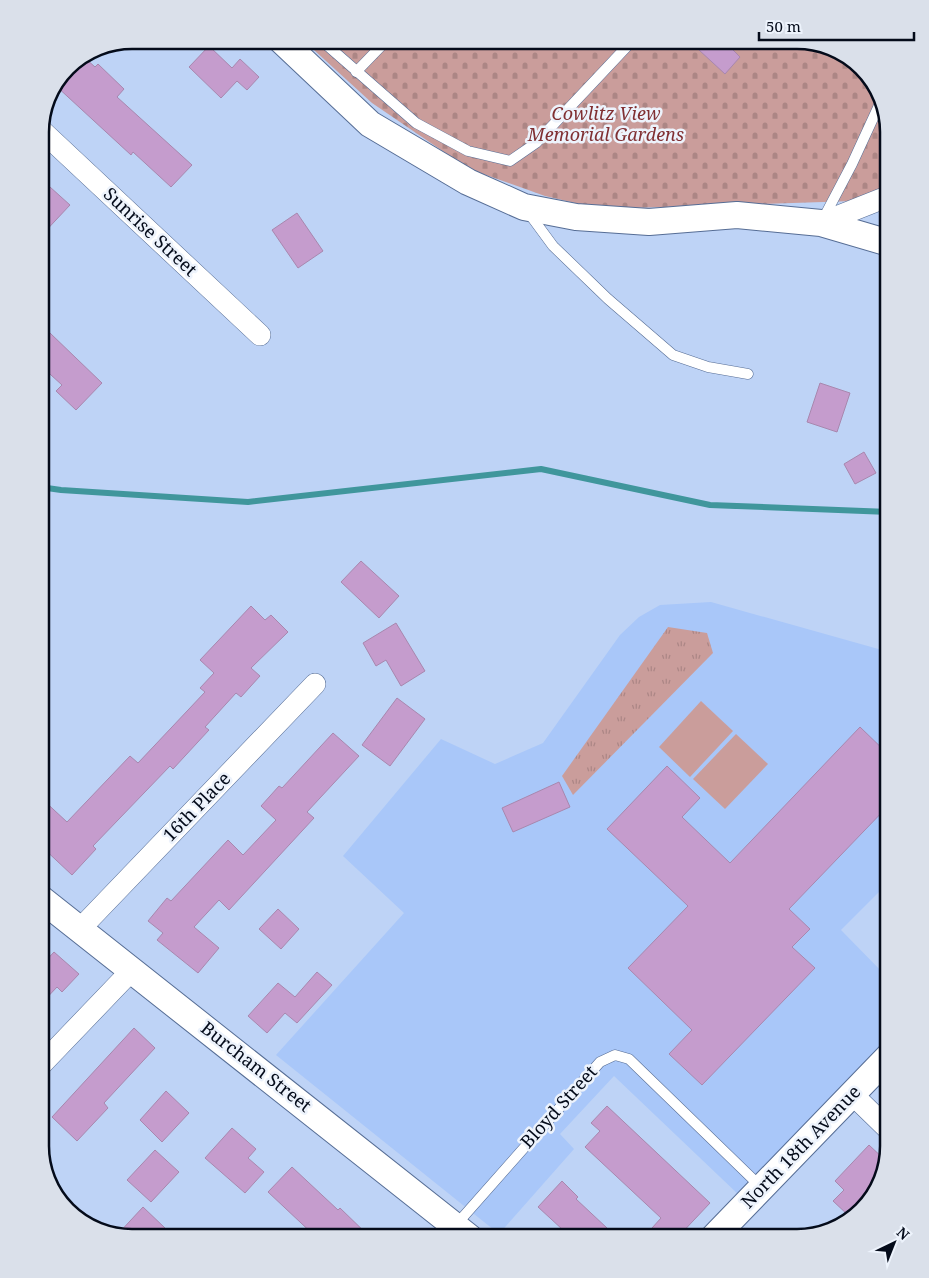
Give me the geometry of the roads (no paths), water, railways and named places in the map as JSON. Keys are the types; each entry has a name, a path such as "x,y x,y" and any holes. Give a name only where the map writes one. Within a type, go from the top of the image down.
{"street":[{"path":"291,49 370,124 468,182 524,207 576,217 649,222 738,215 821,224 880,240"},
{"name":"Sunrise Street","path":"49,137 260,335"},
{"path":"821,224 880,200"},
{"name":"16th Place","path":"79,930 315,684"},
{"name":"Burcham Street","path":"49,905 458,1229"},
{"path":"49,1057 132,970"},
{"name":"North 18th Avenue","path":"723,1229 880,1065"},
{"path":"852,1094 880,1121"}],"lane":[{"path":"332,49 416,123 468,151 510,161 536,143 625,49"},
{"path":"356,72 378,49"},
{"path":"821,224 852,164 876,108"},
{"path":"524,207 553,246 608,300 673,355 708,368 748,374"},
{"name":"Bloyd Street","path":"464,1229 600,1062 615,1055 629,1059 762,1188"}],"waterway":[{"path":"49,488 248,502 541,469 710,505 880,512"}],"park label":[{"name":"Cowlitz View Memorial Gardens","path":"606,124"}]}
